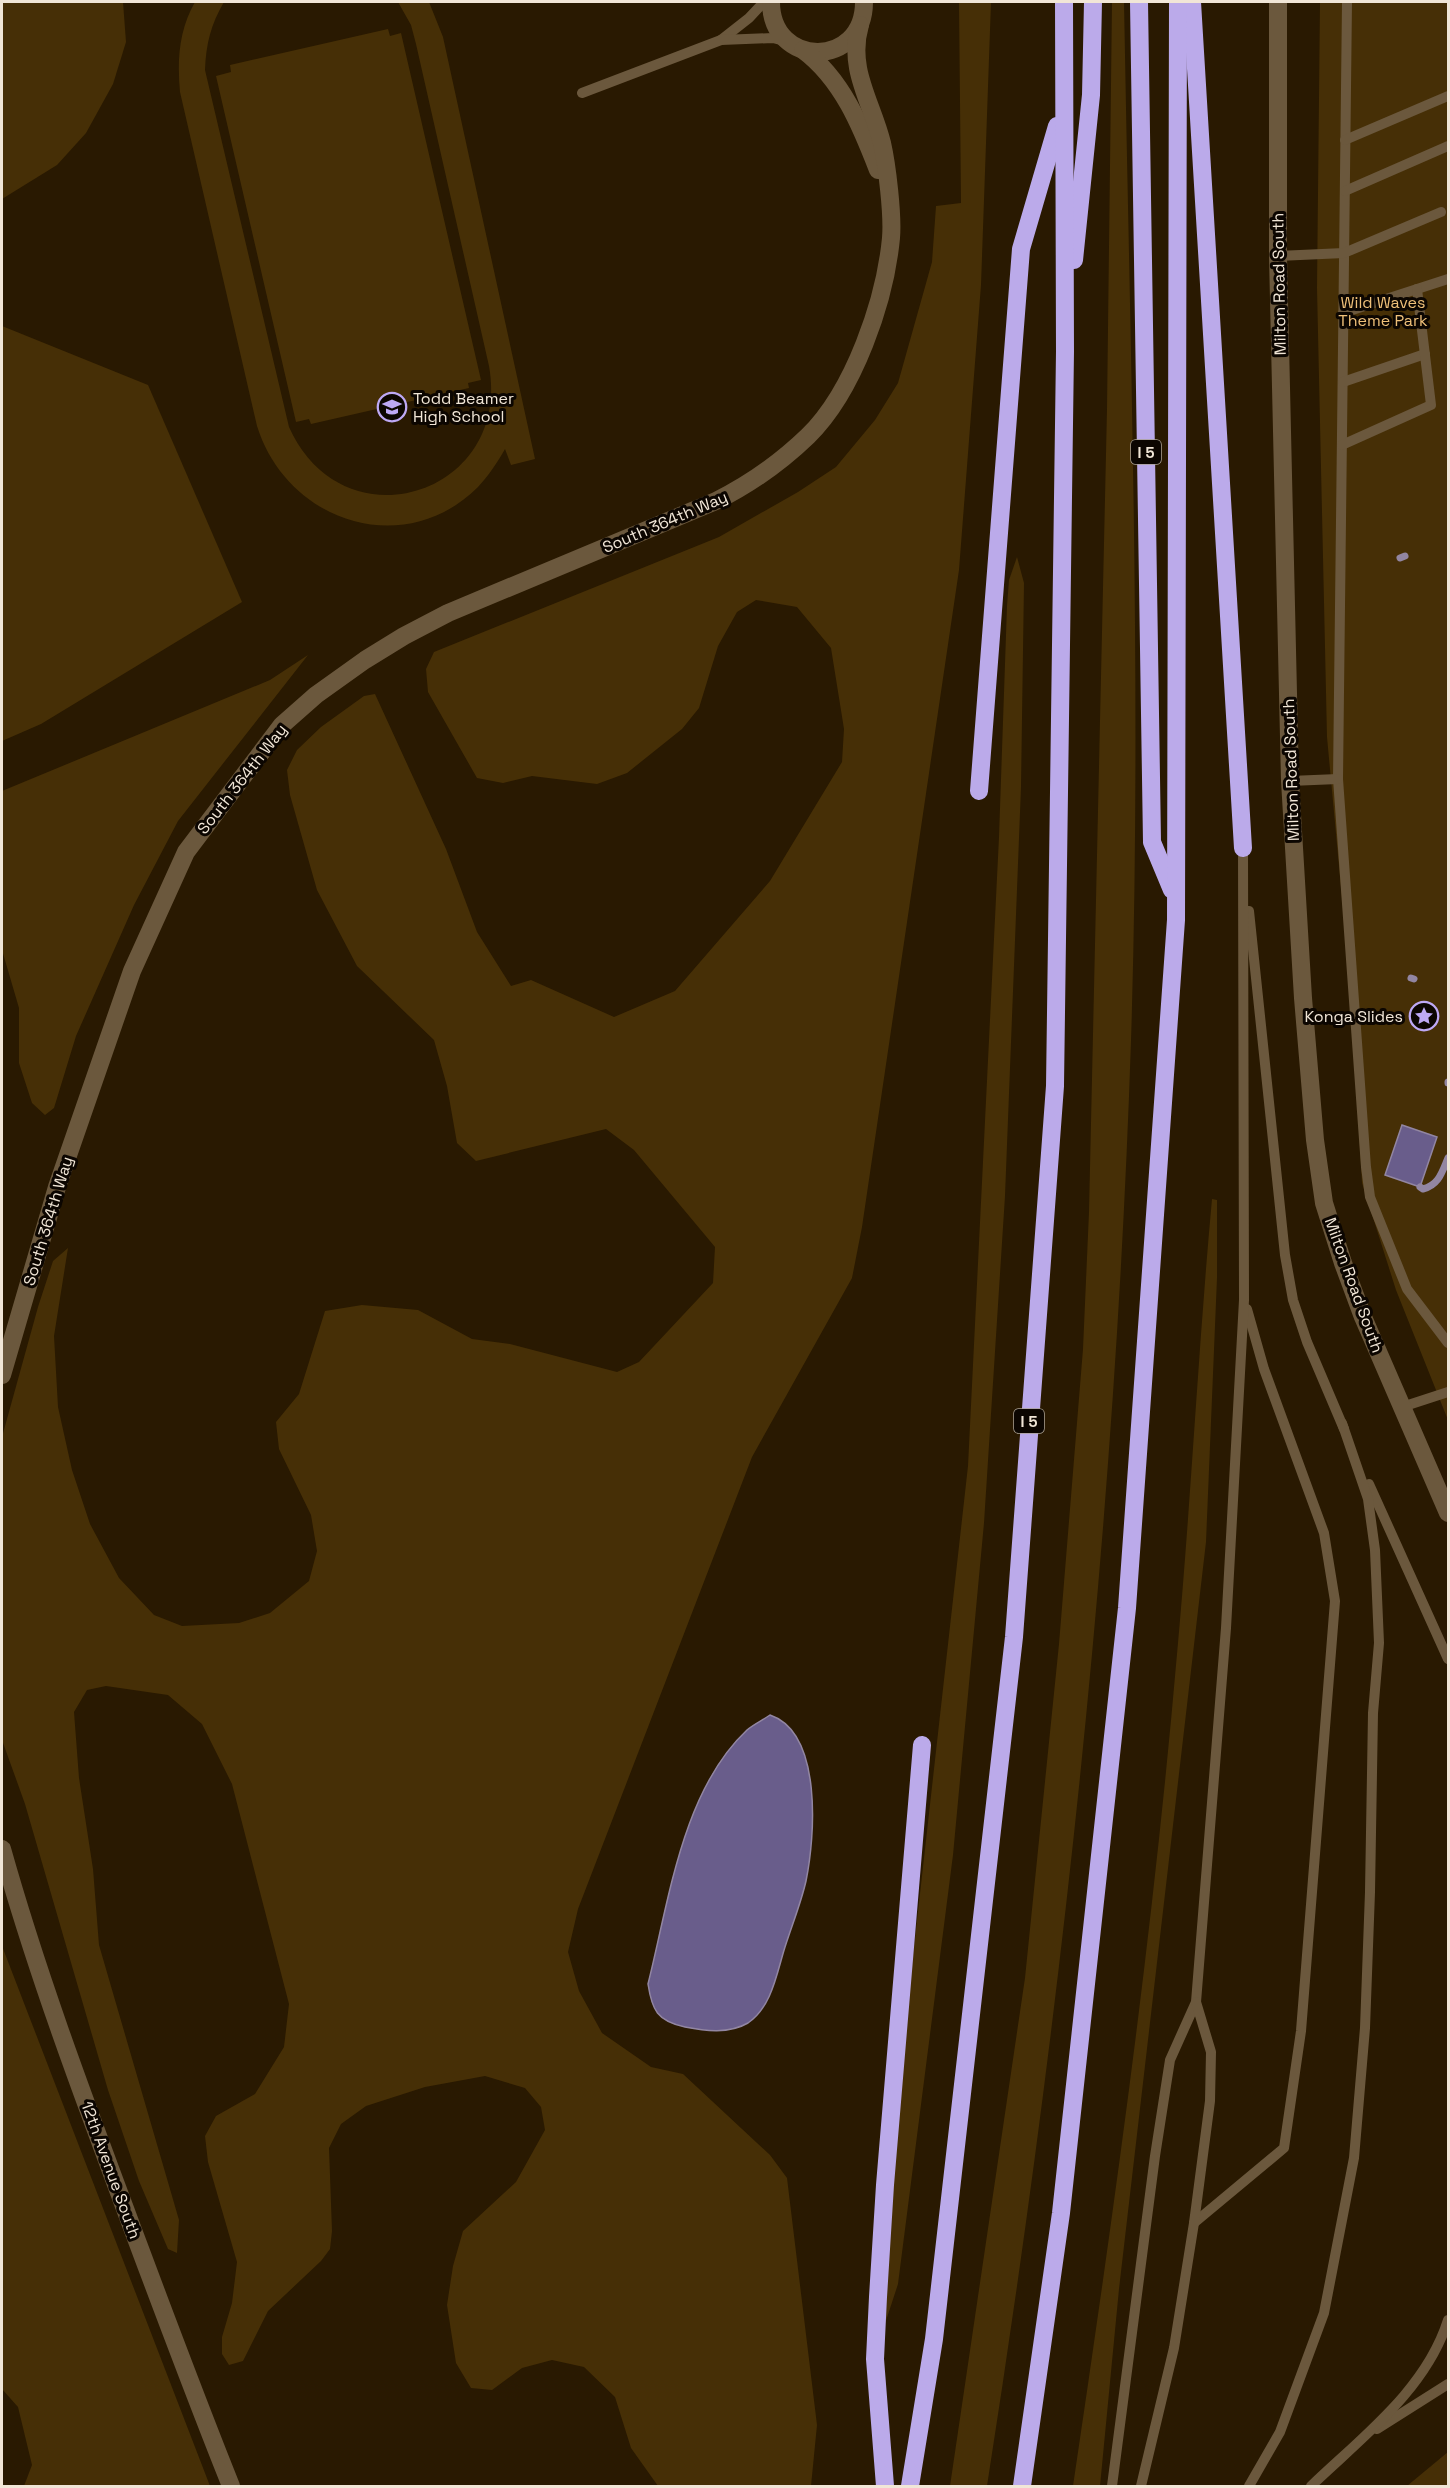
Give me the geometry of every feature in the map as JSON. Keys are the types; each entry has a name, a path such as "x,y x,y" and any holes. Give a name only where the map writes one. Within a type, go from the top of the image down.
{"highway":[{"name":"I 5","path":"910,2487 934,2339 1014,1637 1055,1086 1065,351 1064,2"},
{"name":"I 5","path":"1065,351 1091,95 1093,2"},
{"name":"I 5","path":"1139,2 1152,842 1176,898"},
{"name":"I 5","path":"1022,2487 1061,2212 1127,1608 1176,898 1178,2"},
{"path":"1192,2 1243,848"},
{"path":"979,790 1021,249 1063,107"},
{"path":"885,2487 875,2359 878,2297 885,2185 922,1745"}],"street":[{"name":"South 364th Way","path":"771,2 772,18 778,32 825,69 845,99 869,147 888,194"},
{"name":"South 364th Way","path":"2,1375 57,1187 132,971 186,852 282,725 316,696 404,636 448,612 716,501 751,484 810,434 850,376 874,318 891,236 882,143 857,70 856,40 861,25 864,2"},
{"name":"Milton Road South","path":"1278,2 1278,256 1290,781 1304,1010 1315,1140 1324,1203 1363,1317 1449,1513"},
{"path":"796,46 820,52 837,49 851,39 861,25"},
{"name":"12th Avenue South","path":"2,1849 24,1927 88,2110 231,2487"}],"lane":[{"path":"582,93 721,40 749,18 764,2"},
{"path":"1347,2 1338,779 1366,1167 1370,1197 1407,1289 1449,1343"},
{"path":"721,40 773,38 796,46"},
{"path":"1345,140 1449,96"},
{"path":"1345,191 1449,146"},
{"path":"1278,256 1344,253 1441,212"},
{"path":"1343,313 1449,279"},
{"path":"1342,445 1431,405 1417,289"},
{"path":"1342,382 1425,354"},
{"path":"1290,781 1338,779"},
{"path":"1112,2487 1155,2156 1170,2060 1196,2002 1226,1628 1244,1300 1243,848"},
{"path":"1243,848 1285,1255 1293,1299 1342,1423 1449,1659"},
{"path":"1194,2223 1284,2148 1301,2031 1335,1601 1324,1533 1264,1369 1244,1300"},
{"path":"1402,1407 1449,1392"},
{"path":"1249,2487 1280,2432 1324,2313 1354,2158 1365,2028 1373,1713 1379,1643 1375,1550 1368,1499 1342,1423"},
{"path":"1141,2487 1174,2348 1210,2102 1211,2052 1196,2002"},
{"path":"1311,2487 1364,2438 1410,2389 1426,2367 1449,2320"},
{"path":"1364,2438 1449,2384"}],"green space":[{"path":"2,2 123,2 126,42 113,84 86,133 57,165 2,199"},
{"path":"195,2 224,2 210,34 205,70 289,427 314,464 346,487 382,495 418,490 450,474 475,447 489,411 489,366 416,44 411,25 398,2 429,2 443,37 535,459 511,465 505,449 493,469 478,487 448,510 416,522 383,526 351,520 321,507 294,486 272,459 257,426 180,92 179,68 182,34"},
{"path":"959,2 991,2 981,285 959,570 862,1227 852,1278 752,1457 578,1909 568,1952 579,1991 602,2033 651,2067 683,2074 770,2155 787,2178 817,2425 811,2486 658,2486 631,2448 615,2397 584,2367 552,2360 522,2368 492,2390 471,2388 456,2363 447,2305 453,2266 463,2231 516,2182 545,2130 541,2107 525,2088 485,2076 425,2087 366,2106 341,2124 329,2148 332,2231 330,2249 321,2261 268,2311 243,2361 229,2365 222,2354 222,2337 232,2303 237,2262 208,2162 205,2136 216,2116 255,2094 284,2047 289,2004 232,1784 202,1724 168,1695 106,1686 87,1690 74,1712 79,1778 93,1869 99,1945 179,2220 177,2253 168,2249 139,2181 108,2090 25,1804 2,1740 2,1437 53,1261 68,1248 54,1336 58,1407 72,1470 90,1524 119,1578 154,1615 182,1626 239,1623 270,1613 309,1581 317,1551 311,1515 279,1449 276,1422 299,1394 325,1311 362,1305 418,1310 472,1339 510,1344 617,1372 639,1362 713,1283 715,1247 634,1150 606,1129 476,1161 457,1143 447,1086 434,1040 357,966 317,890 290,795 287,770 297,750 321,727 364,696 375,694 446,849 477,932 511,986 531,980 614,1017 675,991 770,881 842,762 844,729 831,648 797,607 756,600 737,612 718,646 699,708 682,729 627,773 597,784 532,776 503,783 477,778 428,692 426,669 434,652 719,537 798,492 836,467 875,420 898,383 932,262 936,206 961,203"},
{"path":"1112,2 1124,2 1134,522 1135,781 1131,1041 1112,1404 1081,1766 1039,2127 1014,2307 987,2486 950,2486 1025,1978 1059,1644 1083,1349 1089,1212 1107,409"},
{"name":"Wild Waves Theme Park","path":"1320,2 1448,2 1448,1420 1396,1290 1362,1183 1351,995 1327,737 1317,288"},
{"path":"388,29 390,36 401,33 481,380 468,383 469,388 311,424 309,419 296,422 216,76 231,72 230,65"},
{"path":"2,326 148,385 242,602 41,724 2,741"},
{"path":"1017,557 1024,583 1021,787 1005,1196 984,1523 953,1855 898,2284 882,2333 890,2161 968,1466 999,837 1007,606 1009,580"},
{"path":"308,655 178,821 134,905 76,1036 54,1108 45,1115 32,1103 19,1063 19,1008 2,950 2,791 270,680"},
{"path":"1212,1199 1217,1200 1217,1278 1206,1542 1119,2289 1100,2486 1073,2486 1118,2175 1156,1863 1182,1597"},
{"path":"2,1946 210,2486 24,2486 32,2465 18,2407 2,2389"},
{"path":"1448,2452 1448,2486 1407,2486"}],"shaded area":[{"path":"1402,1125 1437,1137 1420,1187 1385,1175"},
{"path":"770,1715 787,1725 799,1742 807,1764 813,1814 809,1862 802,1898 768,1999 756,2016 748,2023 733,2029 717,2031 685,2027 662,2018 654,2007 648,1984 671,1883 693,1815 707,1784 725,1755 747,1730"}],"waterway":[{"path":"1400,558 1405,556"},
{"path":"1420,1187 1423,1189 1436,1181 1448,1158"}],"place":[{"name":"Todd Beamer High School","path":"392,407"},
{"name":"Konga Slides","path":"1424,1016"}]}
